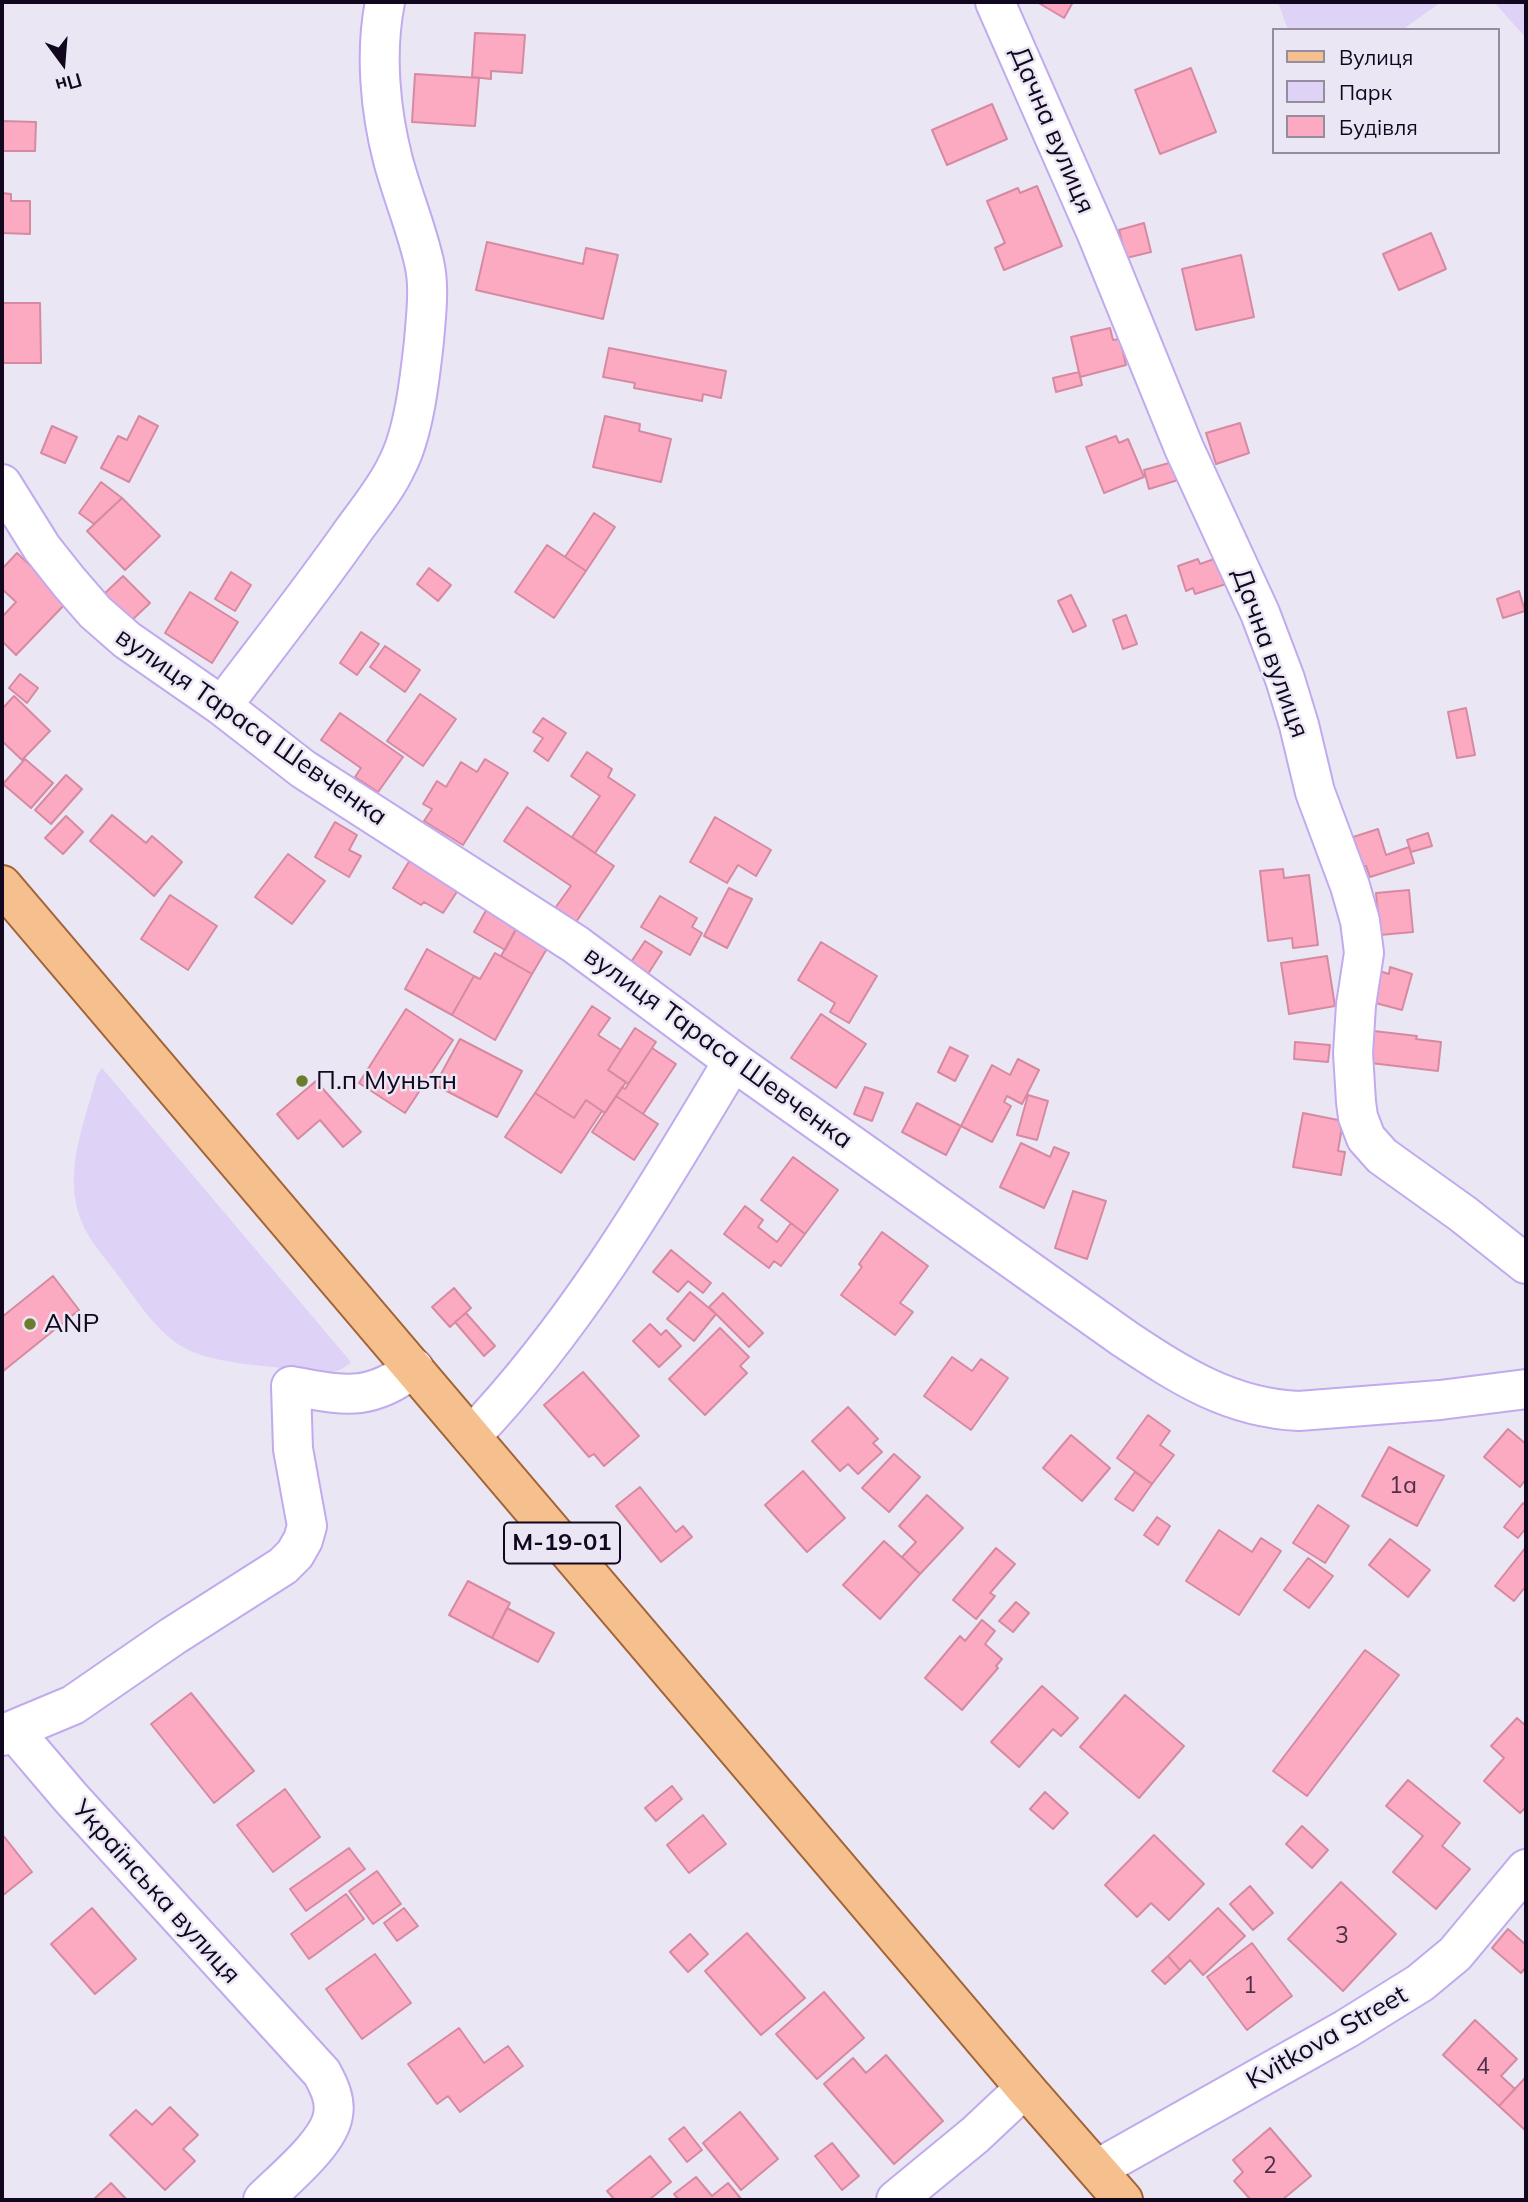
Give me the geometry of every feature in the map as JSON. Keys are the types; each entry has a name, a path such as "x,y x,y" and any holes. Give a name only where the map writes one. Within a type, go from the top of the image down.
{"main road":[{"name":"М-19-01","path":"2,885 1123,2200"}],"street":[{"path":"222,706 342,546 398,465 414,407 421,366 427,281 422,252 394,162 384,111 381,33 385,2"},
{"name":"Дачна вулиця","path":"995,2 1097,234 1184,448 1260,613 1293,702 1315,792 1360,921 1364,953 1356,1005 1353,1053 1360,1127 1372,1147 1382,1156 1463,1214 1526,1264"},
{"name":"вулиця Тараса Шевченка","path":"2,484 42,548 109,627 222,706 303,769 575,944 733,1061 1125,1339 1182,1376 1220,1395 1263,1408 1299,1411 1390,1405 1526,1390"},
{"path":"471,1436 517,1385 615,1251 733,1061"},
{"path":"7,1733 73,1705 173,1636 274,1572 295,1554 307,1526 293,1449 291,1387 342,1394 366,1393 395,1382 414,1368"},
{"name":"Українська вулиця","path":"7,1733 71,1798 311,2060 329,2088 334,2105 333,2119 326,2132 309,2154 263,2200"},
{"name":"Kvitkova Street","path":"1097,2169 1346,2029 1420,1983 1455,1954 1526,1869"},
{"path":"896,2200 951,2156 1025,2088"}],"green space":[{"path":"1278,2 1441,2 1405,28 1287,28"},
{"path":"1494,2 1526,2 1526,38"},
{"path":"102,1068 351,1362 337,1371 322,1373 219,1360 181,1346 154,1322 94,1244 78,1211 74,1177 78,1142 97,1075"}],"building":[{"path":"1037,2 1073,2 1064,18"},
{"path":"475,33 525,35 522,73 491,71 491,79 472,77"},
{"path":"1191,68 1216,132 1160,154 1135,90"},
{"path":"415,74 479,78 475,126 412,122"},
{"path":"992,104 1007,139 947,165 932,130"},
{"path":"2,121 36,122 35,151 2,151"},
{"path":"1037,186 1062,246 1004,270 995,248 1005,243 987,201 1018,188 1020,193"},
{"path":"2,193 11,194 11,201 30,201 30,234 2,233"},
{"path":"1144,223 1151,252 1126,258 1119,230"},
{"path":"1431,233 1446,269 1399,290 1383,254"},
{"path":"487,242 583,264 586,248 618,255 603,319 476,290"},
{"path":"1241,255 1254,317 1196,330 1182,269"},
{"path":"2,303 40,303 41,363 2,363"},
{"path":"1110,328 1113,340 1120,339 1126,365 1080,377 1071,337"},
{"path":"609,348 726,371 721,398 703,394 702,401 634,388 635,383 603,377"},
{"path":"1079,372 1082,385 1056,392 1053,378"},
{"path":"139,416 158,426 129,482 101,468 118,436 127,440"},
{"path":"605,416 640,424 639,431 671,439 661,482 593,467"},
{"path":"1240,423 1249,453 1216,464 1206,433"},
{"path":"52,426 77,437 65,463 41,453"},
{"path":"1116,436 1119,443 1128,439 1144,477 1104,493 1086,447"},
{"path":"1173,462 1178,480 1149,489 1144,470"},
{"path":"101,482 122,498 94,524 79,513"},
{"path":"122,498 160,536 125,570 87,531"},
{"path":"594,513 615,527 586,571 565,557"},
{"path":"547,545 586,571 554,618 515,592"},
{"path":"17,553 68,601 16,655 2,641 2,617 16,602 2,589 2,569"},
{"path":"1217,558 1226,584 1195,594 1193,588 1186,591 1178,566 1198,559 1200,564"},
{"path":"429,568 451,585 438,601 417,584"},
{"path":"231,572 251,585 235,611 215,599"},
{"path":"123,576 150,603 131,621 104,594"},
{"path":"1519,591 1525,611 1503,618 1497,599"},
{"path":"190,592 238,622 212,663 165,633"},
{"path":"1071,595 1086,626 1073,632 1058,601"},
{"path":"1126,615 1137,644 1123,649 1113,620"},
{"path":"361,632 379,644 357,675 340,663"},
{"path":"385,646 420,670 405,692 370,667"},
{"path":"20,674 38,688 27,703 9,688"},
{"path":"420,694 456,719 423,766 387,741"},
{"path":"14,696 50,731 22,760 2,741 2,709"},
{"path":"1466,708 1475,755 1457,758 1448,712"},
{"path":"340,713 403,757 378,792 355,777 361,768 321,740"},
{"path":"543,718 566,733 548,761 534,751 543,738 533,732"},
{"path":"587,752 612,769 608,777 635,795 595,853 572,837 600,796 571,776"},
{"path":"25,759 53,783 31,808 3,784"},
{"path":"485,759 508,773 463,845 424,821 432,809 423,804 437,781 446,787 461,762 477,772"},
{"path":"66,775 82,789 51,824 35,810"},
{"path":"527,807 614,866 574,925 553,911 571,886 504,841"},
{"path":"112,815 146,843 152,836 182,862 154,896 90,841"},
{"path":"66,816 83,832 63,854 45,838"},
{"path":"715,817 771,850 756,876 738,865 727,883 690,862"},
{"path":"335,822 357,835 349,850 361,856 349,877 315,857"},
{"path":"1378,829 1386,855 1409,847 1414,863 1370,877 1366,866 1356,869 1347,839"},
{"path":"1428,833 1432,846 1411,852 1407,840"},
{"path":"288,854 325,881 292,924 255,897"},
{"path":"413,855 462,884 443,913 424,902 421,905 393,888"},
{"path":"1283,869 1284,878 1309,875 1318,945 1293,948 1292,938 1268,941 1260,871"},
{"path":"729,888 752,899 727,948 704,936"},
{"path":"1409,890 1413,932 1380,935 1376,893"},
{"path":"170,895 217,926 188,970 141,939"},
{"path":"660,896 697,918 692,927 702,933 690,955 641,927"},
{"path":"489,905 520,922 505,950 474,932"},
{"path":"520,922 552,940 532,974 501,956"},
{"path":"645,941 662,952 646,977 629,965"},
{"path":"821,942 877,976 849,1023 830,1012 835,1003 798,980"},
{"path":"427,949 474,976 452,1015 405,989"},
{"path":"495,953 532,974 495,1040 452,1015 474,976 480,979"},
{"path":"1327,956 1335,1006 1289,1014 1281,963"},
{"path":"1390,967 1412,974 1402,1010 1364,1000 1373,969 1389,974"},
{"path":"592,1006 610,1018 598,1035 621,1050 608,1070 626,1082 605,1113 586,1100 574,1118 535,1093"},
{"path":"406,1009 453,1040 405,1113 359,1083"},
{"path":"821,1014 866,1044 836,1088 791,1058"},
{"path":"635,1028 656,1042 628,1084 608,1070"},
{"path":"1365,1030 1417,1036 1416,1039 1441,1042 1438,1071 1362,1062"},
{"path":"460,1039 522,1071 497,1117 435,1085"},
{"path":"1295,1042 1330,1045 1328,1062 1294,1059"},
{"path":"950,1047 968,1056 955,1081 938,1072"},
{"path":"652,1048 676,1064 643,1114 616,1096 622,1087 625,1089"},
{"path":"1018,1059 1039,1070 1022,1104 1007,1096 1004,1102 1011,1106 992,1142 961,1126 992,1065 1010,1075"},
{"path":"316,1081 361,1132 343,1147 320,1120 298,1139 277,1114"},
{"path":"865,1087 883,1093 872,1121 854,1114"},
{"path":"535,1093 574,1118 586,1100 602,1111 561,1173 505,1137"},
{"path":"1028,1095 1048,1101 1037,1140 1017,1135"},
{"path":"616,1096 658,1124 634,1160 592,1132"},
{"path":"917,1103 961,1126 946,1155 902,1132"},
{"path":"1303,1113 1343,1121 1338,1151 1345,1152 1341,1175 1293,1167"},
{"path":"1021,1143 1050,1157 1054,1147 1069,1153 1044,1208 1000,1187"},
{"path":"793,1157 838,1190 805,1234 761,1200"},
{"path":"1073,1191 1106,1201 1087,1259 1055,1248"},
{"path":"745,1206 763,1220 758,1227 777,1242 791,1223 805,1234 781,1266 774,1261 769,1268 724,1234"},
{"path":"882,1232 928,1266 900,1303 913,1312 895,1335 841,1295 862,1267 859,1264"},
{"path":"671,1250 711,1283 703,1293 688,1281 678,1292 653,1272"},
{"path":"53,1276 79,1310 2,1372 2,1317"},
{"path":"454,1288 471,1308 450,1327 432,1307"},
{"path":"690,1292 716,1314 694,1341 667,1319"},
{"path":"723,1293 763,1333 749,1347 709,1307"},
{"path":"466,1313 495,1346 484,1356 455,1322"},
{"path":"650,1324 661,1335 666,1330 681,1346 659,1367 633,1341"},
{"path":"720,1328 749,1357 740,1366 747,1373 705,1415 669,1379"},
{"path":"952,1357 972,1371 981,1359 1008,1378 971,1430 924,1396"},
{"path":"583,1372 639,1436 604,1466 594,1454 589,1457 544,1405"},
{"path":"848,1407 878,1439 873,1443 882,1452 858,1474 848,1464 840,1471 812,1441"},
{"path":"1148,1415 1170,1431 1160,1445 1174,1455 1152,1484 1117,1458"},
{"path":"1508,1429 1526,1444 1526,1479 1520,1487 1484,1457"},
{"path":"1071,1435 1110,1468 1082,1501 1043,1468"},
{"path":"1389,1447 1444,1476 1417,1526 1362,1496"},
{"path":"894,1454 920,1477 889,1512 862,1488"},
{"path":"803,1471 845,1518 807,1552 765,1505"},
{"path":"1135,1472 1152,1484 1133,1511 1115,1499"},
{"path":"640,1487 676,1532 683,1526 692,1537 661,1562 616,1506"},
{"path":"927,1495 963,1528 920,1574 902,1557 916,1542 899,1526"},
{"path":"1523,1503 1526,1506 1526,1528 1518,1538 1504,1527"},
{"path":"1318,1505 1349,1526 1325,1563 1293,1543"},
{"path":"1157,1517 1170,1526 1158,1545 1144,1535"},
{"path":"1219,1530 1252,1552 1261,1538 1281,1551 1239,1615 1186,1581"},
{"path":"1390,1539 1430,1570 1408,1597 1369,1565"},
{"path":"884,1541 920,1574 880,1619 843,1585"},
{"path":"1526,1547 1526,1586 1514,1601 1495,1586"},
{"path":"996,1548 1015,1564 990,1593 995,1596 976,1619 953,1600"},
{"path":"1308,1558 1333,1576 1309,1608 1284,1590"},
{"path":"468,1581 510,1603 492,1638 449,1615"},
{"path":"1016,1602 1029,1613 1013,1632 999,1621"},
{"path":"507,1608 554,1633 538,1662 492,1638"},
{"path":"982,1620 995,1631 985,1644 1002,1659 996,1666 998,1668 962,1710 925,1678 960,1636 965,1641"},
{"path":"1365,1650 1399,1675 1307,1796 1273,1771"},
{"path":"1042,1686 1078,1718 1061,1736 1053,1729 1019,1767 991,1742"},
{"path":"191,1693 254,1771 214,1803 151,1724"},
{"path":"1125,1695 1184,1746 1139,1798 1080,1747"},
{"path":"1517,1718 1526,1726 1526,1807 1520,1813 1484,1781 1504,1758 1491,1746"},
{"path":"1408,1780 1460,1823 1442,1846 1470,1869 1436,1909 1393,1872 1423,1836 1386,1806"},
{"path":"672,1786 682,1799 656,1821 645,1808"},
{"path":"285,1789 320,1837 273,1872 237,1825"},
{"path":"1045,1792 1068,1813 1053,1829 1030,1809"},
{"path":"703,1815 726,1844 689,1873 667,1845"},
{"path":"1302,1826 1328,1850 1312,1868 1286,1844"},
{"path":"2,1834 32,1872 2,1896"},
{"path":"1154,1835 1204,1884 1169,1920 1151,1903 1137,1917 1105,1885"},
{"path":"349,1848 365,1869 306,1911 290,1889"},
{"path":"377,1871 401,1904 373,1924 349,1891"},
{"path":"1341,1882 1396,1934 1343,1991 1288,1939"},
{"path":"1250,1886 1273,1913 1253,1930 1230,1904"},
{"path":"346,1894 364,1919 309,1959 291,1934"},
{"path":"92,1908 136,1959 95,1994 51,1944"},
{"path":"404,1908 418,1926 397,1941 384,1923"},
{"path":"1218,1908 1245,1936 1203,1975 1190,1960 1180,1970 1168,1956"},
{"path":"1508,1929 1526,1945 1526,1967 1521,1973 1492,1948"},
{"path":"747,1933 805,1998 761,2035 705,1971"},
{"path":"690,1934 708,1954 688,1972 670,1952"},
{"path":"1252,1943 1292,1996 1247,2030 1207,1977"},
{"path":"375,1954 411,2003 362,2039 326,1989"},
{"path":"1168,1956 1180,1970 1165,1984 1152,1971"},
{"path":"824,1992 864,2038 817,2079 776,2034"},
{"path":"1475,2020 1517,2059 1501,2076 1515,2089 1499,2106 1443,2055"},
{"path":"459,2028 484,2063 508,2046 523,2066 460,2112 448,2096 437,2104 408,2064"},
{"path":"886,2055 943,2121 894,2164 824,2084 853,2058 866,2073"},
{"path":"1526,2077 1526,2131 1499,2106"},
{"path":"170,2107 198,2135 183,2149 195,2161 165,2190 110,2135 136,2110 152,2125"},
{"path":"740,2112 778,2159 741,2190 703,2143"},
{"path":"684,2127 702,2150 687,2162 669,2139"},
{"path":"1270,2128 1311,2176 1282,2200 1251,2200 1234,2181 1243,2172 1233,2160"},
{"path":"832,2143 859,2176 842,2190 815,2156"},
{"path":"650,2156 671,2182 649,2200 615,2200 607,2191"},
{"path":"696,2177 712,2196 728,2183 742,2200 679,2200 674,2194"},
{"path":"111,2183 127,2200 93,2200"}],"place":[{"name":"П.п Муньтн","path":"302,1081"},
{"name":"ANP","path":"30,1324"}]}
